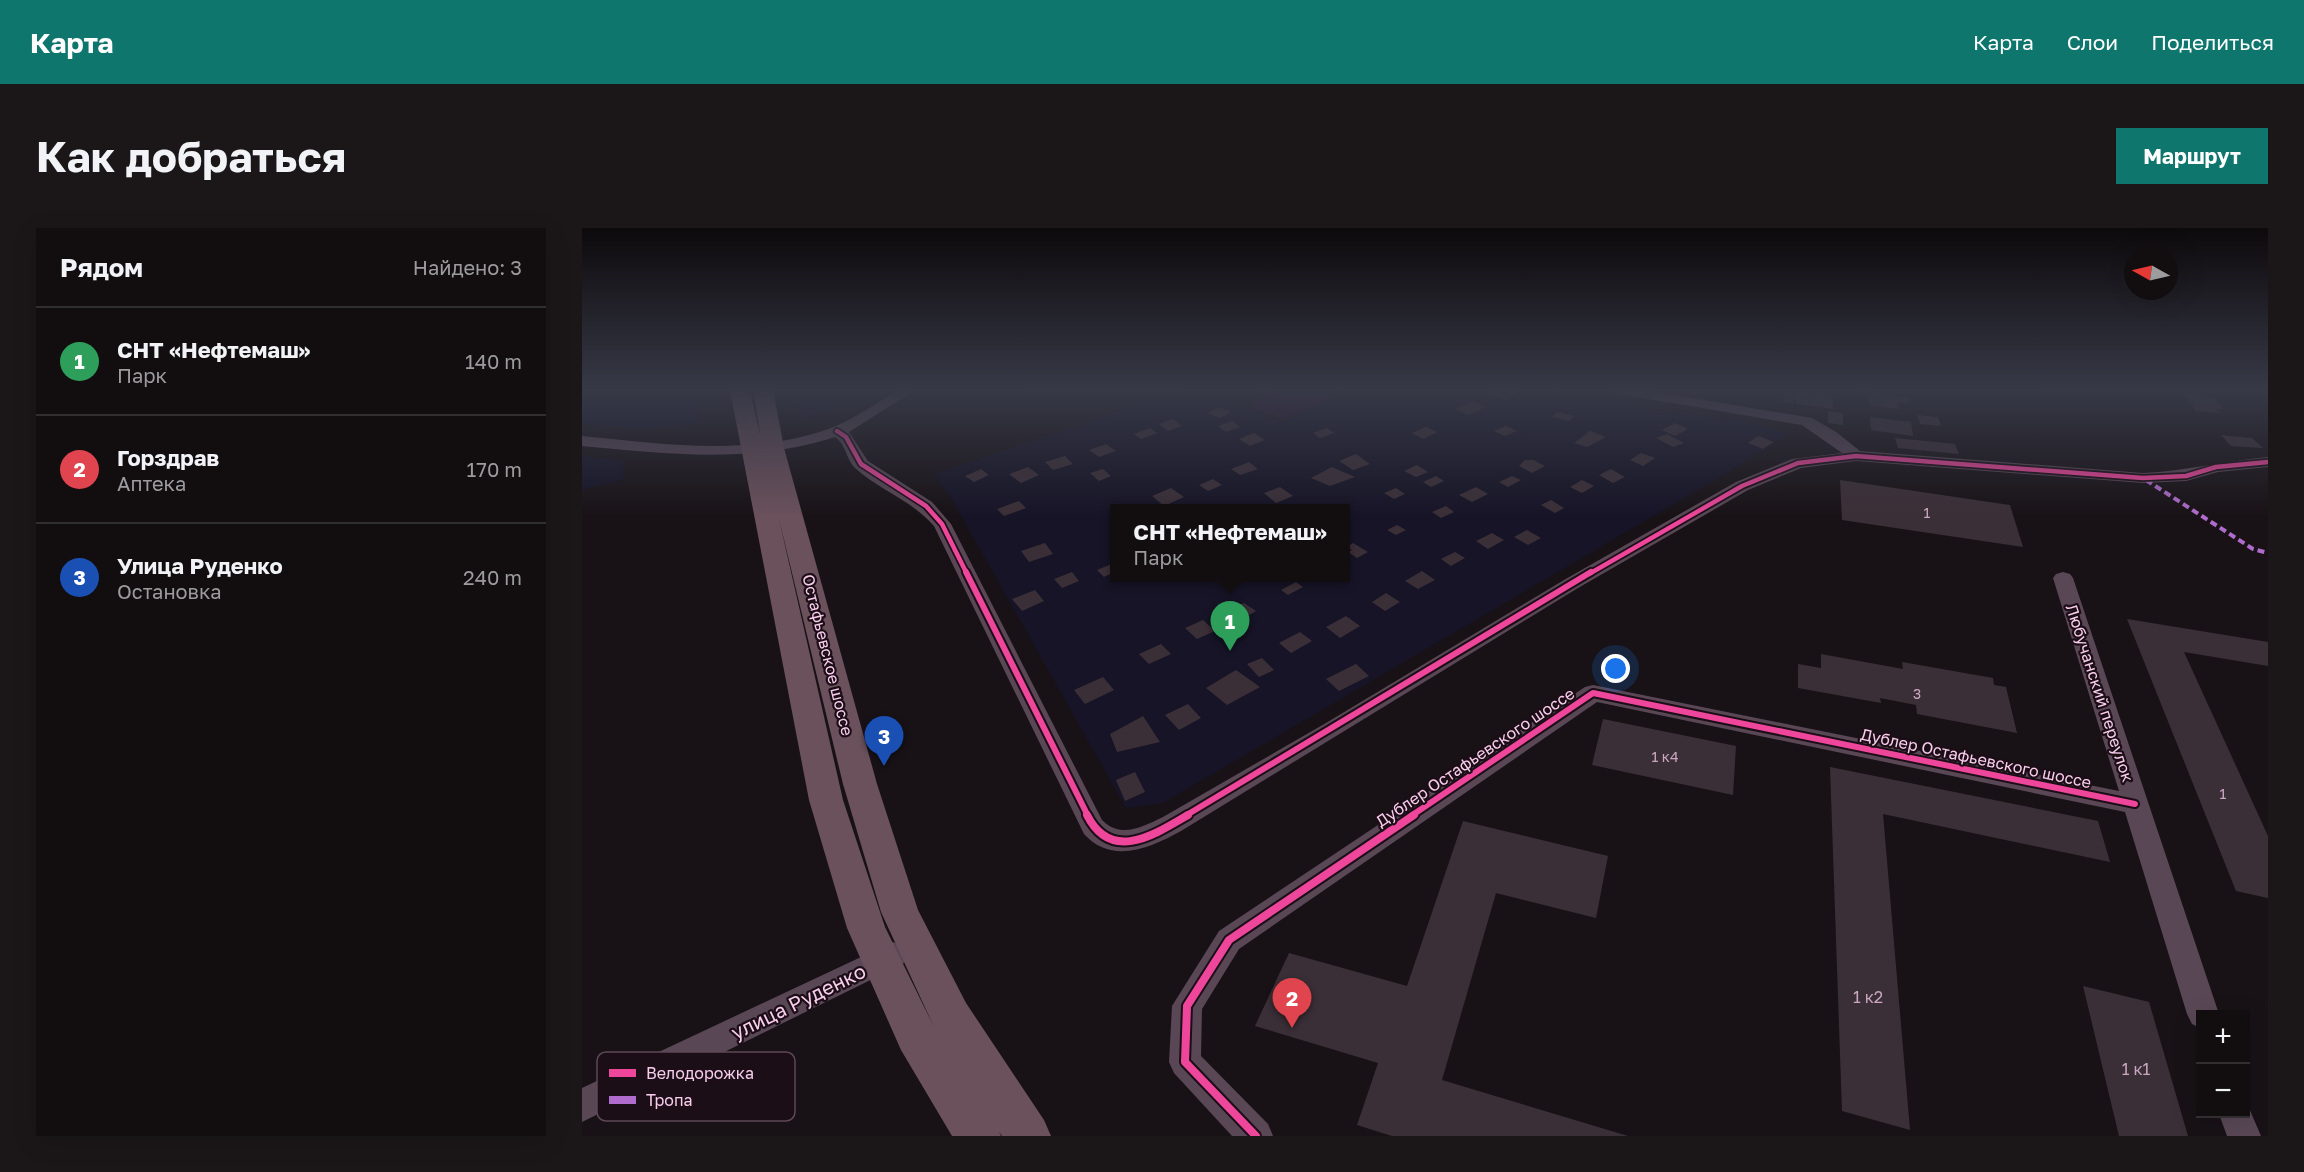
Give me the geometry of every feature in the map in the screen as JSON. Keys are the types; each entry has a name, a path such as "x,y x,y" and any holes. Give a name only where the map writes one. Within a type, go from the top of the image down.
{"main road":[{"name":"Остафьевское шоссе","path":"754,432 826,800 866,928 898,953 951,1017 1028,1136"},
{"name":"Остафьевское шоссе","path":"757,442 758,432"},
{"name":"Остафьевское шоссе","path":"898,953 916,1036 978,1136"}],"street":[{"path":"582,441 694,448 827,432"},
{"path":"839,432 846,437 861,464 926,506 942,524 1093,827 1100,837 1111,841 1128,842 1147,837 1172,824 1334,729 1571,584 1758,478 1806,461 1856,456 2143,478 2186,476 2216,467 2268,462"},
{"path":"1825,432 1856,456"},
{"name":"Любучанский переулок","path":"2063,578 2202,1010"},
{"name":"Дублер Остафьевского шоссе","path":"1256,1136 1185,1062 1187,1006 1229,940 1593,693 2135,804"},
{"name":"улица Руденко","path":"692,1052 898,953"},
{"name":"улица Руденко","path":"582,1105 597,1098"},
{"path":"2238,1118 2244,1136"}],"shaded area":[{"path":"1057,432 1789,434 1722,476 1163,803 1126,808 951,498 934,474"},
{"path":"582,456 623,461 624,479 582,490"}],"building":[{"path":"1138,432 1157,433 1141,439 1134,434"},
{"path":"1333,432 1334,433 1320,438 1313,433"},
{"path":"1413,432 1436,432 1423,439"},
{"path":"1497,432 1514,432 1505,436"},
{"path":"1588,432 1606,437 1587,447 1574,443"},
{"path":"1667,432 1682,432 1675,436"},
{"path":"1888,432 1912,432 1913,436"},
{"path":"1254,433 1265,440 1250,446 1239,439"},
{"path":"1667,434 1684,443 1673,447 1656,438"},
{"path":"2221,435 2252,438 2263,448 2231,446"},
{"path":"1758,436 1774,442 1763,449 1748,443"},
{"path":"1895,438 1955,444 1959,454 1898,448"},
{"path":"1106,444 1116,451 1099,457 1089,450"},
{"path":"1641,453 1655,458 1643,466 1630,460"},
{"path":"1356,454 1370,464 1353,470 1339,461"},
{"path":"1065,456 1073,464 1053,470 1045,462"},
{"path":"1525,460 1534,460 1545,466 1532,473 1519,466"},
{"path":"1249,462 1258,469 1240,475 1231,469"},
{"path":"1417,465 1428,472 1416,477 1404,471"},
{"path":"1028,467 1039,475 1021,483 1009,474"},
{"path":"1332,467 1355,477 1330,486 1311,478"},
{"path":"981,469 989,475 974,482 965,476"},
{"path":"1103,469 1111,476 1099,481 1090,473"},
{"path":"1611,469 1625,477 1613,483 1599,475"},
{"path":"1436,476 1444,481 1431,487 1423,482"},
{"path":"1512,476 1521,480 1508,487 1499,482"},
{"path":"1213,479 1222,485 1208,491 1199,485"},
{"path":"1582,480 1594,486 1582,493 1570,487"},
{"path":"1840,480 2010,505 2023,547 1842,520"},
{"path":"1280,487 1293,496 1276,503 1264,493"},
{"path":"1476,487 1488,494 1472,502 1459,495"},
{"path":"1171,488 1184,497 1168,504 1162,504 1152,496"},
{"path":"1396,488 1405,494 1394,499 1384,493"},
{"path":"1551,500 1564,508 1555,513 1541,505"},
{"path":"1019,501 1026,508 1004,516 997,509"},
{"path":"1446,506 1454,512 1441,518 1432,512"},
{"path":"1397,525 1406,530 1396,535 1387,530"},
{"path":"1527,530 1541,538 1528,545 1514,537"},
{"path":"1492,533 1504,540 1488,549 1476,541"},
{"path":"1045,543 1053,554 1029,562 1021,551"},
{"path":"1353,543 1368,552 1357,558 1350,553 1352,550 1350,545"},
{"path":"1455,552 1465,558 1451,566 1441,559"},
{"path":"1110,565 1110,574 1104,577 1097,570"},
{"path":"1422,571 1435,580 1418,589 1405,581"},
{"path":"1072,572 1079,581 1062,588 1054,579"},
{"path":"1296,582 1303,587 1288,595 1281,590"},
{"path":"1035,590 1044,601 1022,611 1012,599"},
{"path":"1386,593 1400,602 1385,611 1372,602"},
{"path":"1244,603 1256,611 1240,621 1227,612"},
{"path":"1346,616 1360,626 1340,638 1326,627"},
{"path":"2127,619 2268,642 2268,666 2184,652 2268,836 2268,898 2236,891"},
{"path":"1203,620 1215,631 1197,639 1185,628"},
{"path":"1300,632 1312,641 1291,653 1279,643"},
{"path":"1161,644 1171,654 1149,664 1139,654"},
{"path":"1821,654 1903,669 1902,662 1993,678 1994,685 2006,687 2017,733 1917,714 1916,705 1880,698 1881,703 1798,688 1798,664 1821,668"},
{"path":"1262,658 1274,670 1259,677 1247,664"},
{"path":"1356,664 1369,676 1339,691 1326,679"},
{"path":"1236,670 1260,687 1227,705 1206,688"},
{"path":"1103,677 1114,690 1085,704 1074,690"},
{"path":"1188,704 1201,718 1179,730 1165,715"},
{"path":"1143,716 1160,742 1117,752 1110,734"},
{"path":"1603,719 1736,746 1733,795 1592,765"},
{"path":"1830,767 2098,821 2110,862 1883,814 1910,1130 1842,1111"},
{"path":"1135,772 1145,792 1125,801 1116,780"},
{"path":"1463,821 1608,856 1596,918 1496,893 1442,1080 1628,1136 1392,1136 1357,1125 1378,1063 1255,1026 1289,953 1407,986"},
{"path":"2083,986 2149,1002 2188,1136 2119,1136"}],"marked path":[{"path":"2146,480 2253,549 2268,553"}],"cycle path":[{"path":"839,432 846,437 861,464 926,506 942,524 1093,827 1101,835 1120,842 1141,838 1172,824 1334,729 1571,584 1742,486 1798,463 1856,456 2143,478 2186,476 2216,467 2268,462"},
{"path":"1256,1136 1185,1062 1187,1006 1229,940 1593,693 2135,804"}],"place":[{"name":"СНТ «Нефтемаш»","path":"1230,651"},
{"name":"Улица Руденко","path":"884,766"},
{"name":"Горздрав","path":"1292,1028"}]}
